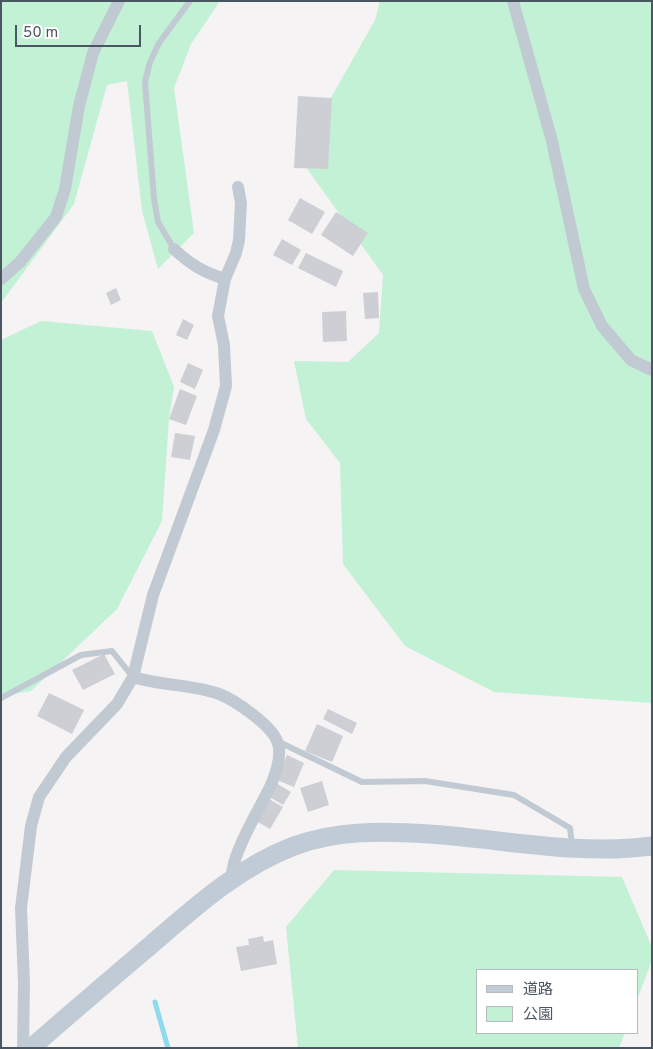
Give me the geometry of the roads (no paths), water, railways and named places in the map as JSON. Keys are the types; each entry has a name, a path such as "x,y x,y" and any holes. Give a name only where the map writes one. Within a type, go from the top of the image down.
{"street":[{"path":"1,279 20,262 56,217 65,189 79,106 93,53 119,1"},
{"path":"513,1 552,141 584,289 602,326 631,360 652,370"},
{"path":"23,1048 24,983 21,908 30,826 39,797 66,757 117,704 133,677 153,595 214,430 226,386 224,345 218,316 225,279 236,253 239,240 241,203 238,187"},
{"path":"174,249 189,263 199,269 225,279"},
{"path":"133,677 219,694 242,706 262,723 278,741 280,757 272,783 234,861 231,879"},
{"path":"31,1048 208,896 231,879 268,857 295,845 346,834 365,832 430,834 573,849 630,849 652,846"}],"lane":[{"path":"174,249 158,222 154,199 145,82 150,62 159,43 190,1"},
{"path":"1,698 80,655 112,651 133,677"},
{"path":"278,741 362,782 426,781 514,795 570,828 573,849"}],"waterway":[{"path":"155,1002 168,1048"}]}
